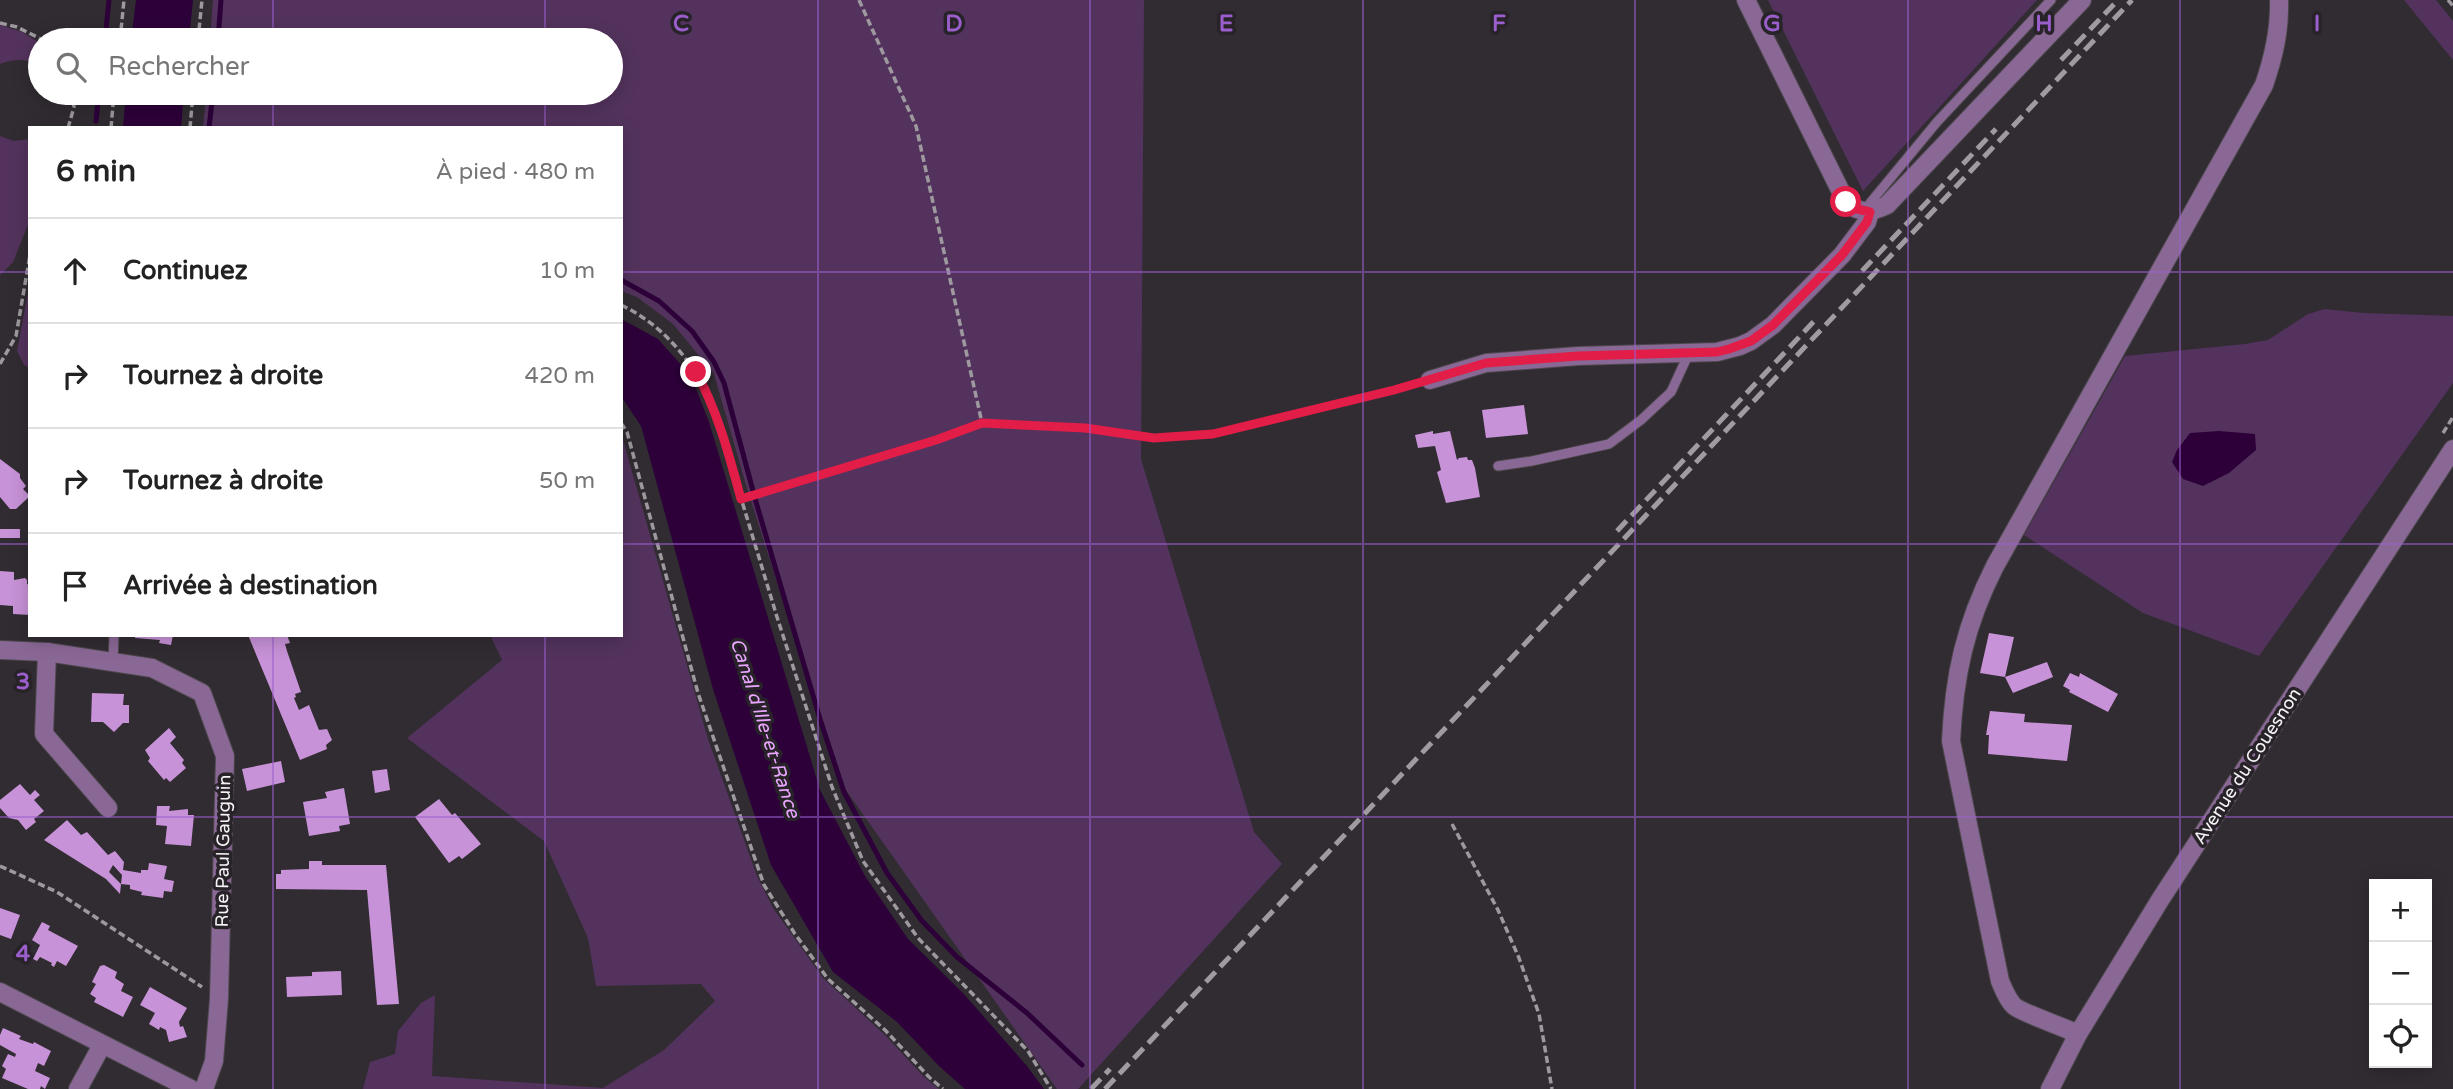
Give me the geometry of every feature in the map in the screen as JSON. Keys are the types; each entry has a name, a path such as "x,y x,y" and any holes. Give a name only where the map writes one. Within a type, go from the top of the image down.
{"street":[{"path":"1746,0 1846,202 1853,208 1870,212 1886,205 2082,0"},
{"path":"2078,1034 2016,1008 2006,996 2000,981 1951,741 1959,661 1969,625 1990,576 2264,85 2279,28 2279,0"},
{"path":"1430,380 1486,363 1729,349 1751,341 1762,334 1842,255 1867,222 1870,212"},
{"name":"Avenue du Couesnon","path":"2050,1089 2078,1034 2160,900 2453,449"},
{"name":"Rue Paul Gauguin","path":"0,650 47,652 152,668 202,693 225,756 219,999 214,1061 204,1089"},
{"path":"47,652 44,734 108,808"},
{"path":"0,992 191,1089"},
{"path":"78,1089 102,1045"}],"lane":[{"path":"1870,212 1870,203 1900,165 2051,0"},
{"path":"1498,466 1609,444 1641,420 1671,392 1689,352"},
{"path":"113,663 114,637"}],"path":[{"path":"121,28 124,0"},
{"path":"199,28 202,0"},
{"path":"859,0 916,126 982,423"},
{"path":"2448,0 2453,6"},
{"path":"0,23 28,32"},
{"path":"69,126 74,105"},
{"path":"111,126 113,105"},
{"path":"190,126 193,105"},
{"path":"0,364 16,337 28,267"},
{"path":"623,307 660,330 696,372 711,399 832,786 863,861 918,938 1028,1051 1051,1089"},
{"path":"741,499 936,440 982,423 1085,428 1154,438 1213,434 1286,418 1430,380"},
{"path":"623,427 698,693 764,885 828,979 885,1030 943,1089"},
{"path":"1452,824 1498,910 1531,988 1539,1014 1552,1089"},
{"path":"0,866 57,892 219,999"}],"shaded area":[{"path":"213,0 1144,0 1141,459 1254,832 1282,864 1078,1089 1057,1089 841,783 746,485 714,374 673,324 637,297 623,292 623,126 203,126 205,105 623,105 623,28 211,28"},
{"path":"1768,0 2037,0 1863,191"},
{"path":"2404,0 2436,0 2453,21 2453,60"},
{"path":"0,25 28,36 28,62 20,60 0,64"},
{"path":"0,136 14,141 28,139 28,225 13,262 0,275"},
{"path":"28,293 28,367 24,365 17,351"},
{"path":"2325,309 2453,316 2453,383 2259,656 2143,613 2024,535 2125,356 2268,340 2308,314"},
{"path":"623,440 708,739 757,876 773,908 823,978 939,1089 363,1089 370,1062 395,1054 398,1031 421,1003 435,995 432,1076 603,1088 664,1050 715,1001 701,984 596,986 588,938 544,841 407,738 502,660 491,637 623,637"}],"water":[{"path":"136,0 193,0 190,28 132,28"},
{"path":"125,105 183,105 181,126 123,126"},
{"name":"Canal d'Ille-et-Rance","path":"623,320 658,339 691,376 709,422 820,790 865,876 908,939 963,993 1044,1089 965,1089 897,1022 833,972 771,865 713,689 641,426 623,399"},
{"path":"2219,431 2255,434 2256,450 2229,473 2203,486 2183,479 2172,462 2177,450 2190,433"}],"building":[{"path":"1524,405 1528,434 1486,438 1482,410"},
{"path":"1433,431 1433,434 1450,431 1457,460 1467,457 1472,460 1480,497 1446,503 1437,472 1441,470 1435,446 1418,448 1415,435"},
{"path":"0,459 20,474 28,498 16,509 10,509 0,497"},
{"path":"0,529 20,529 20,538 0,538"},
{"path":"0,571 14,572 14,580 27,580 28,615 13,614 13,606 0,605"},
{"path":"1989,633 2014,637 2005,677 1980,673"},
{"path":"173,637 171,645 159,643 160,640 135,638"},
{"path":"249,637 288,637 290,643 285,644 301,692 295,694 294,698 299,710 309,705 319,730 327,729 332,740 326,745 327,749 300,760"},
{"path":"2047,662 2053,677 2013,693 2005,677"},
{"path":"2070,673 2079,677 2080,673 2118,694 2108,712 2069,692 2070,690 2063,686"},
{"path":"92,693 124,694 123,705 129,705 129,723 123,723 114,732 103,722 91,722"},
{"path":"1990,711 2025,714 2024,722 2072,725 2067,761 1988,754 1989,735 1986,735"},
{"path":"169,728 176,737 170,743 184,760 182,763 186,768 170,782 166,778 164,780 148,761 150,758 145,750"},
{"path":"281,761 285,782 247,791 242,769"},
{"path":"387,769 390,790 375,793 372,771"},
{"path":"20,784 30,795 35,790 40,795 34,800 44,811 26,830 18,820 9,818 0,808 0,800"},
{"path":"344,788 350,824 339,826 340,831 309,836 303,802 327,798 325,792"},
{"path":"439,799 452,815 455,813 481,844 462,859 459,856 449,863 415,817"},
{"path":"157,806 170,806 169,811 188,809 188,815 194,815 191,846 165,844 167,826 156,825"},
{"path":"67,820 81,835 87,832 108,855 115,851 124,862 123,870 141,873 141,870 148,870 149,863 167,866 164,879 174,881 172,892 164,891 163,898 141,895 142,892 130,889 130,885 121,884 120,894 106,879 44,840","holes":["113,865 122,875 121,884 109,872"]},
{"path":"309,861 322,861 322,865 386,865 399,1004 377,1005 367,890 276,889 276,874 281,874 281,870 309,869"},
{"path":"0,908 20,915 11,939 0,935"},
{"path":"42,922 50,926 48,930 78,946 66,966 57,961 54,967 40,957 37,961 33,959 40,945 32,940"},
{"path":"104,965 117,972 115,978 124,984 121,991 133,997 123,1017 94,1002 96,998 90,994 96,984 92,982 100,966"},
{"path":"341,971 342,995 287,997 286,977 312,976 312,972"},
{"path":"150,987 187,1008 179,1022 187,1037 169,1042 166,1030 160,1027 159,1030 149,1024 155,1013 140,1005"},
{"path":"3,1028 21,1036 19,1039 33,1044 34,1042 51,1051 44,1066 38,1063 35,1071 50,1078 45,1089 41,1086 40,1089 28,1089 2,1078 6,1069 2,1066 8,1054 15,1057 16,1054 0,1045"}],"waterway":[{"path":"106,28 109,0"},
{"path":"219,28 221,0"},
{"path":"96,121 98,105"},
{"path":"209,126 212,105"},
{"path":"623,281 659,301 692,331 714,362 724,383 756,502 844,792 887,873 922,921 957,957 1027,1013 1082,1065"}],"railway":[{"path":"2061,60 2118,0"},
{"path":"1105,1089 2132,0"},
{"path":"1862,271 1996,129"},
{"path":"1617,531 1818,317"},
{"path":"1091,1089 1110,1069"}],"route":[{"path":"696,372 711,399 720,424 741,499 936,440 982,423 1006,422 1085,428 1154,438 1213,434 1394,390 1486,363 1578,356 1717,352 1740,346 1773,325 1842,255 1867,222 1870,212 1853,208 1846,202"}]}
